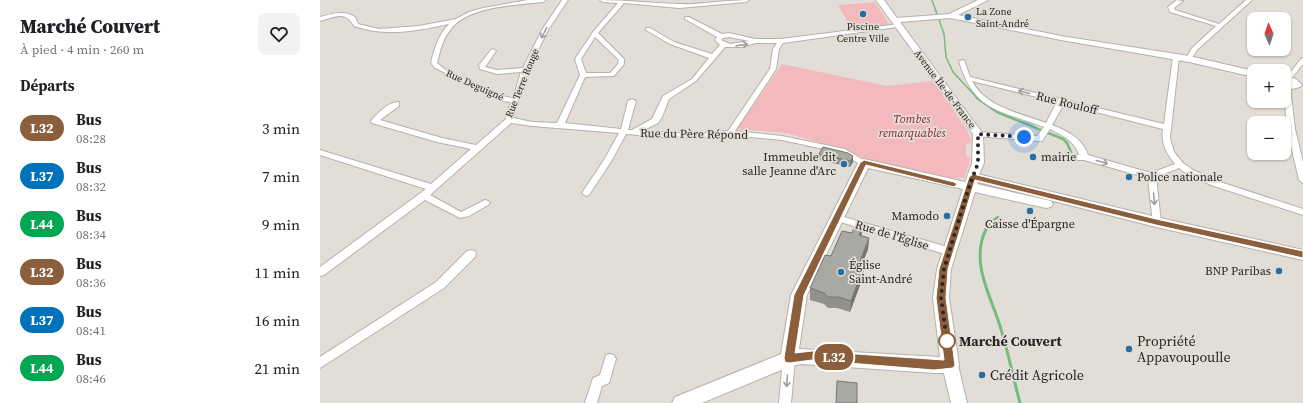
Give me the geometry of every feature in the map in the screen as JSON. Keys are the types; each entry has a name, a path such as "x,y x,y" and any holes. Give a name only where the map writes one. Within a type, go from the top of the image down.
{"main road":[{"name":"Rue du Père Répond","path":"864,163 971,182"},
{"path":"789,358 799,295 864,163"},
{"path":"971,182 1303,254"},
{"path":"681,403 789,358 812,356 950,365 941,298 944,269 948,251 971,182"},
{"path":"971,182 1303,263"}],"street":[{"name":"Rue Deguigné","path":"514,100 505,99 437,67 434,63 436,52 446,31 458,20 468,14 488,8 543,0"},
{"name":"Rue Terre Rouge","path":"320,272 424,196 509,120 514,100 525,70 545,30 565,0"},
{"path":"603,0 679,6 746,0"},
{"name":"Avenue Île-de-France","path":"880,0 978,134 978,163 971,182"},
{"path":"947,16 984,0"},
{"path":"1178,0 1180,1 1179,3 1171,7 1172,11 1221,26"},
{"path":"1189,59 1194,50 1249,0"},
{"path":"560,125 583,75 578,59 594,33 622,2"},
{"path":"320,19 333,15 346,14 353,18 356,25 363,28 393,30 415,28 458,20"},
{"path":"687,18 721,36 729,35 755,41 781,41 934,16 947,16 1061,38 1189,59 1247,72"},
{"path":"648,29 672,43 713,57"},
{"path":"583,75 612,75 621,64 622,60 594,33"},
{"path":"721,36 718,40 724,44 743,45 755,41"},
{"path":"730,133 773,69 776,49 781,41"},
{"path":"628,132 655,121 658,118 666,98 673,92 690,83 724,44"},
{"path":"493,51 482,65 482,68 485,70 501,72 525,70"},
{"path":"1176,57 1166,127 1166,138 1170,152 1180,165 1190,172 1214,183 1300,210"},
{"path":"1291,75 1303,60"},
{"path":"962,61 974,89 990,104 1012,114 1049,126 1068,136 1080,145 1084,157"},
{"name":"Rue Rouloff","path":"968,78 1166,127"},
{"path":"1291,81 1301,84"},
{"path":"586,193 628,132 632,101"},
{"path":"978,134 1041,136 1049,126 1061,102"},
{"path":"396,104 375,120 440,140 476,148"},
{"path":"1289,108 1291,129 1303,180"},
{"name":"Rue du Père Répond","path":"509,120 532,124 560,125 628,132 697,136 730,133 782,138 845,152 864,163"},
{"path":"320,152 433,188"},
{"path":"1064,158 1084,157 1152,176 1180,165"},
{"path":"1152,176 1156,222"},
{"path":"424,196 460,215 466,214 485,202"},
{"name":"Rue de l'Église","path":"837,218 948,251"},
{"path":"320,363 440,285 471,254"},
{"path":"785,403 789,358"},
{"path":"591,403 597,382 605,379 610,359"},
{"path":"950,365 958,403"}],"green space":[{"name":"Piscine Centre Ville","path":"875,2 889,24 852,29 838,5"},
{"name":"Tombes remarquables","path":"782,64 887,86 933,81 967,130 972,143 966,144 966,155 971,158 964,178 953,179 865,159 849,151 786,133 737,129"}],"building":[{"path":"823,147 848,153 853,156 851,161 819,154"},
{"name":"Église Saint-André","path":"854,227 862,229 859,235 869,238 859,264 864,266 851,301 838,297 828,297 824,293 810,288 825,255 831,256 842,231 852,233"},
{"path":"837,381 857,383 857,403 836,403"}],"waterway":[{"path":"932,0 944,34 946,57 953,72 977,98"},
{"path":"977,98 997,112 1063,139 1067,143 1071,152"},
{"path":"986,230 992,221 998,217"},
{"path":"986,229 980,254 983,278 1003,335 1020,403"}],"bus line":[{"name":"L32","path":"954,184 864,163 805,280 799,295 789,358 812,356 950,365 941,298 944,269 949,249 973,177 1156,222 1303,254"}],"place":[{"name":"Piscine Centre Ville","path":"863,14"},
{"name":"La Zone Saint-André","path":"968,17"},
{"name":"mairie","path":"1033,157"},
{"name":"Immeuble dit salle Jeanne d'Arc","path":"844,164"},
{"name":"Police nationale","path":"1129,177"},
{"name":"Caisse d'Épargne","path":"1030,211"},
{"name":"Mamodo","path":"947,216"},
{"name":"BNP Paribas","path":"1279,271"},
{"name":"Église Saint-André","path":"841,272"},
{"name":"Marché Couvert","path":"947,341"},
{"name":"Propriété Appavoupoulle","path":"1129,349"},
{"name":"Crédit Agricole","path":"982,375"}],"route":[{"path":"947,341 941,298 944,269 949,249 978,163 978,134 1024,137"}]}
